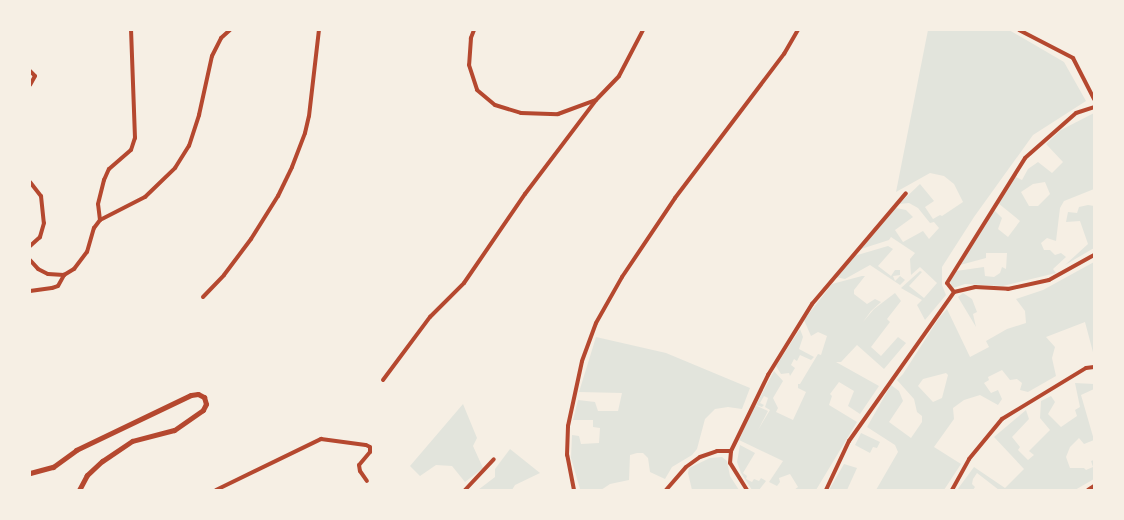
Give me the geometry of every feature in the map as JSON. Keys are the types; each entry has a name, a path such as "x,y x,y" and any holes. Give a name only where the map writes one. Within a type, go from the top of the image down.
{"main road":[{"path":"30,473 53,467 76,450 191,396 198,394 204,397 206,404 203,410 174,430 132,441 102,461 87,475 79,490"}],"street":[{"path":"30,291 58,286 64,275 82,262 100,220 98,204 104,180 109,169 131,150 135,138 131,30"},
{"path":"100,220 145,197 175,168 189,146 199,114 212,56 221,38 230,30"},
{"path":"203,297 224,275 251,239 278,196 292,168 305,134 309,116 319,30"},
{"path":"474,30 471,38 469,65 477,90 495,105 521,113 558,114 596,100"},
{"path":"383,380 430,317 464,283 525,194 596,100 619,76 643,30"},
{"path":"574,490 567,455 568,426 582,361 596,323 622,277 675,198 784,54 798,30"},
{"path":"1019,30 1073,58 1094,99"},
{"path":"30,70 35,76 30,85"},
{"path":"954,292 947,283 1025,158 1076,113 1094,107"},
{"path":"30,182 41,196 44,223 40,237 30,246"},
{"path":"747,490 730,463 731,451 768,375 812,304 906,194"},
{"path":"826,490 849,441 954,292 975,287 1008,289 1049,280 1094,255"},
{"path":"30,260 38,269 48,274 64,275"},
{"path":"952,490 969,459 1002,419 1086,368 1094,367"},
{"path":"216,490 321,439 370,447 370,452 359,465 360,471 367,481"},
{"path":"666,490 686,467 700,457 717,451 731,451"},
{"path":"464,490 494,459"},
{"path":"1088,490 1094,486"}],"shaded area":[{"path":"928,30 1009,30 1064,62 1086,101 1033,135 974,217 942,267 942,285 946,295 925,320 917,305 922,300 901,288 920,271 922,272 909,286 924,298 937,283 920,267 911,275 910,259 915,253 891,237 889,240 861,249 896,208 906,210 913,217 895,230 903,242 923,231 929,239 939,228 934,222 930,223 918,208 909,203 899,204 920,184 934,201 925,207 933,219 940,215 942,216 963,202 954,184 944,176 930,173 896,192"},
{"path":"1094,113 1094,189 1064,201 1060,208 1056,241 1047,238 1041,243 1044,250 1050,250 1055,255 1061,253 1066,257 1053,269 1056,273 1003,286 965,284 953,288 950,282 956,271 984,267 985,276 994,277 1000,273 1002,267 1006,269 1007,253 986,253 986,258 960,265 994,210 1002,218 998,229 1008,237 1020,221 998,203 1016,177 1022,180 1028,169 1038,162 1052,173 1063,162 1046,144 1061,130","holes":["1045,182 1050,194 1038,206 1029,206 1021,192 1033,184"]},
{"path":"1094,206 1094,248 1065,265 1088,244 1080,221 1066,222 1068,212 1077,213 1079,207"},
{"path":"888,246 893,249 878,266 891,276 895,270 900,270 900,275 893,276 895,281 900,276 905,280 900,285 870,265 845,279 836,277 854,256"},
{"path":"1094,262 1094,356 1085,322 1046,337 1055,347 1052,358 1056,376 1028,392 1020,390 1022,383 1017,379 1010,380 1002,370 988,377 989,380 984,383 991,393 998,390 1002,399 998,405 980,395 964,400 953,408 954,419 934,447 961,464 944,490 876,490 898,452 895,445 867,427 891,385 899,391 903,401 889,422 911,438 922,422 922,416 917,412 914,399 897,380 903,374 939,318 947,309 970,357 989,347 986,341 1007,329 1026,323 1025,311 1016,299 1043,290","holes":["946,373 948,375 942,398 933,402 918,386 923,379"]},
{"path":"865,276 854,290 854,294 867,304 875,299 881,302 871,311 863,322 874,309 895,293 901,301 887,319 890,322 871,347 881,356 898,337 906,343 884,369 857,345 841,362 836,362 879,386 860,414 848,406 854,391 839,382 830,394 832,396 829,405 857,422 816,490 794,490 798,487 790,474 779,478 780,482 777,486 769,482 783,461 739,440 755,405 768,411 758,430 770,410 765,407 768,398 764,396 760,403 764,405 762,407 756,405 774,371 783,381 773,398 778,408 776,412 793,420 806,392 798,388 798,384 800,384 818,354 821,355 827,336 818,332 811,336 804,320 832,284"},
{"path":"963,293 972,299 977,312 973,314 976,327 958,297"},
{"path":"800,329 803,337 799,349 814,357 811,360 800,355 797,361 794,359 791,365 795,368 790,376 789,373 781,374 776,366"},
{"path":"596,337 666,353 750,388 742,409 728,407 715,409 705,419 697,449 692,455 672,467 665,479 650,472 648,458 643,453 637,453 630,455 629,480 610,484 601,490 580,489 571,458 572,435 579,436 581,444 599,443 600,428 593,427 593,420 573,420 578,400 595,402 598,411 618,411 622,393 579,392"},
{"path":"1075,383 1094,384 1094,389 1081,395 1094,440 1084,444 1079,438 1070,447 1066,457 1070,468 1084,468 1086,470 1093,467 1091,461 1094,460 1094,479 1075,490 999,490 977,473 973,479 972,484 975,487 973,490 957,490 974,467 1005,488 1024,469 994,437 1026,410 1029,419 1012,437 1020,447 1018,450 1028,460 1034,455 1029,451 1050,430 1040,418 1041,401 1051,396 1055,402 1048,414 1061,427 1077,416 1075,410 1080,407"},
{"path":"463,404 477,438 473,446 483,468 465,482 452,466 436,465 420,476 410,466"},
{"path":"861,433 880,442 877,448 873,447 870,453 855,445"},
{"path":"740,445 755,453 743,473 747,476 746,479 752,482 754,479 759,481 761,478 766,481 759,490 752,490 741,473 737,462"},
{"path":"510,449 540,473 515,485 512,490 478,490 495,477 495,469"},
{"path":"722,457 727,461 730,476 739,490 692,490 688,473 689,468 710,458"},
{"path":"844,464 857,468 847,490 829,490"}]}
